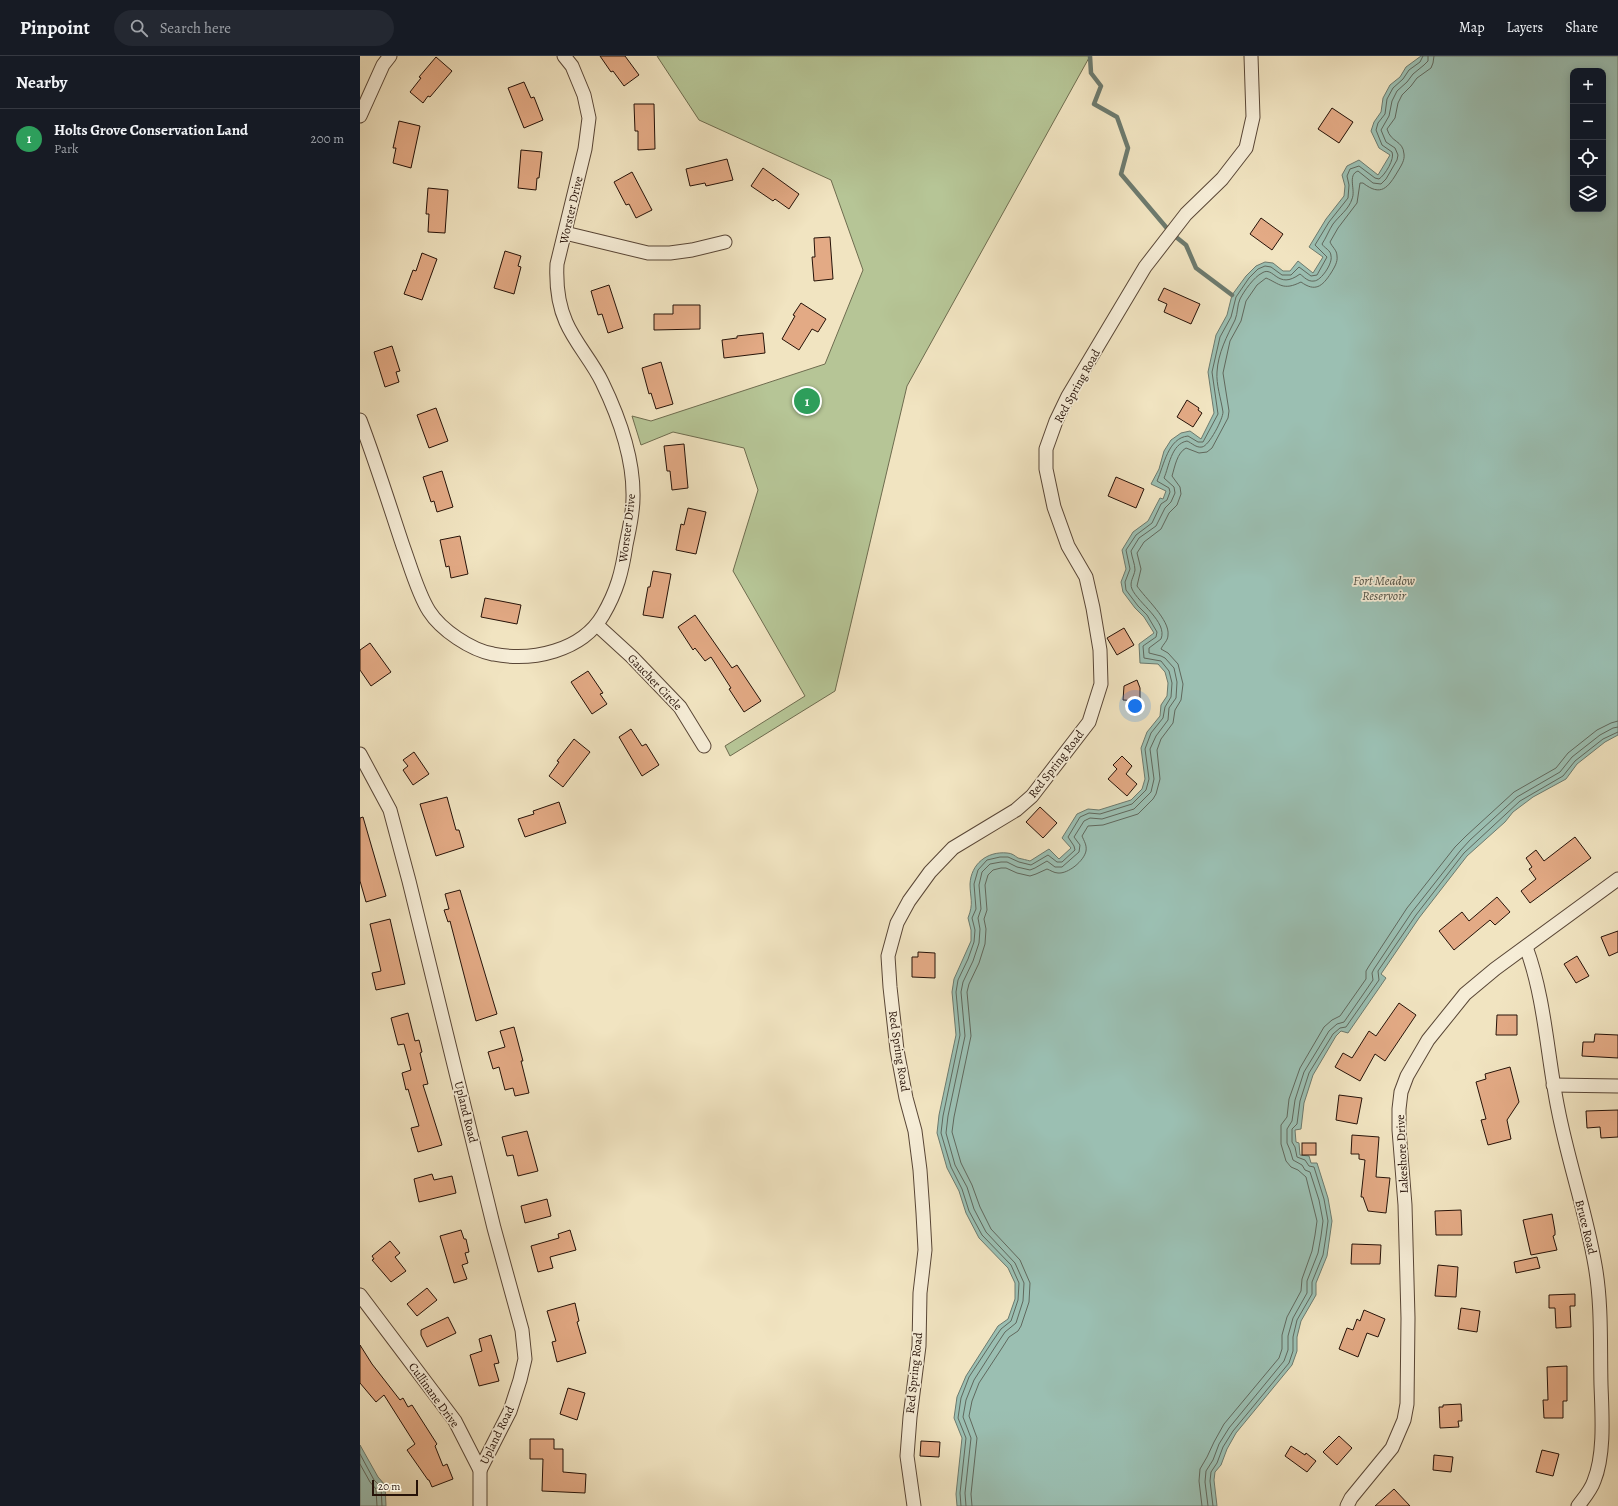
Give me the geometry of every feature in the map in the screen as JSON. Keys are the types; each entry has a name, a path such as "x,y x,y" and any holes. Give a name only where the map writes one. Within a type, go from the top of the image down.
{"street":[{"path":"360,116 382,65 390,56"},
{"name":"Worster Drive","path":"360,420 414,577 429,612 447,631 465,643 490,654 512,657 532,657 558,649 578,640 597,625 614,597 623,564 633,498 631,468 614,408 602,381 566,322 559,299 556,281 557,264 585,149 589,118 584,95 572,66 564,56"},
{"name":"Red Spring Road","path":"914,1506 907,1456 910,1417 919,1346 920,1293 925,1250 915,1131 906,1098 897,1050 888,956 896,923 909,901 930,872 952,848 1016,810 1032,796 1089,722 1101,684 1100,650 1086,578 1068,546 1054,507 1046,469 1046,449 1056,421 1068,396 1145,267 1186,214 1222,179 1246,148 1253,117 1251,56"},
{"path":"565,234 648,253 670,253 692,250 725,242"},
{"name":"Gaucher Circle","path":"597,625 632,657 680,706 704,746"},
{"name":"Upland Road","path":"360,754 390,810 394,824 494,1228 522,1330 525,1359 520,1380 510,1411 480,1470"},
{"name":"Lakeshore Drive","path":"1347,1506 1351,1498 1392,1448 1404,1420 1407,1404 1408,1318 1399,1109 1401,1092 1407,1076 1428,1040 1465,994 1495,969 1618,879"},
{"name":"Bruce Road","path":"1526,947 1537,982 1553,1085 1564,1139 1590,1243 1598,1284 1602,1400 1601,1450 1594,1481 1588,1493 1578,1506"},
{"path":"1553,1085 1618,1086"},
{"name":"Cullinane Drive","path":"360,1295 455,1421 480,1470 480,1506"}],"green space":[{"path":"657,56 1090,56 907,386 835,691 730,756 725,746 805,696 733,571 758,490 744,448 673,432 641,445 632,416 651,421 825,364 863,270 831,180 699,120"}],"water":[{"name":"Fort Meadow Reservoir","path":"1421,56 1618,56 1618,735 1605,742 1577,764 1566,779 1533,797 1513,812 1505,822 1467,856 1419,918 1381,974 1386,978 1348,1033 1341,1031 1336,1036 1313,1075 1304,1103 1301,1129 1295,1130 1296,1142 1299,1143 1300,1155 1309,1156 1311,1163 1317,1163 1328,1198 1332,1221 1327,1256 1316,1283 1316,1295 1301,1321 1297,1337 1297,1351 1292,1365 1236,1433 1227,1449 1221,1465 1215,1472 1214,1480 1217,1506 957,1506 956,1494 962,1438 954,1418 957,1397 966,1376 998,1326 1008,1319 1015,1299 1015,1283 1008,1268 979,1238 966,1213 959,1191 947,1168 937,1133 939,1115 956,1035 952,992 954,979 971,941 971,930 968,918 971,904 970,884 973,870 981,860 993,854 1000,853 1009,853 1018,858 1030,861 1049,849 1059,859 1071,848 1062,838 1077,814 1088,809 1099,810 1131,800 1142,789 1145,779 1141,748 1147,732 1160,716 1161,705 1167,696 1168,683 1165,672 1158,664 1140,663 1139,644 1154,633 1144,617 1123,592 1121,582 1126,569 1122,550 1133,532 1148,521 1160,498 1163,499 1166,491 1151,484 1159,469 1164,451 1171,440 1181,433 1190,431 1201,439 1214,413 1208,372 1216,335 1227,315 1232,295 1246,276 1256,266 1265,262 1273,263 1283,271 1290,271 1298,261 1313,273 1323,257 1309,247 1326,219 1344,196 1345,186 1342,175 1347,166 1359,160 1378,175 1390,155 1379,148 1371,131 1374,122 1381,112 1383,98 1390,85 1400,77 1406,67"},
{"path":"360,1445 378,1477 385,1485 386,1506 360,1506"}],"building":[{"path":"600,56 625,56 639,75 624,86 613,71 611,72"},
{"path":"436,57 452,71 423,103 410,92 421,78 419,77"},
{"path":"524,82 531,98 534,97 543,120 524,128 508,88"},
{"path":"634,104 654,104 655,149 638,150 638,131 635,131"},
{"path":"1332,108 1353,122 1339,143 1318,129"},
{"path":"399,121 420,126 411,168 393,163 396,148 393,148"},
{"path":"521,150 542,152 536,190 518,188"},
{"path":"727,159 733,180 706,186 705,183 690,186 686,169"},
{"path":"763,168 799,194 789,209 775,199 773,201 751,186"},
{"path":"632,172 652,210 636,218 629,204 626,205 614,182"},
{"path":"428,188 448,190 445,233 428,232 429,214 426,214"},
{"path":"1261,218 1283,234 1272,250 1250,234"},
{"path":"830,237 833,279 814,281 812,257 815,257 814,238"},
{"path":"505,251 521,256 518,266 521,267 514,294 494,288"},
{"path":"422,253 437,259 422,300 404,294 413,270 416,271"},
{"path":"609,285 623,328 608,333 602,314 598,315 591,291"},
{"path":"1164,288 1200,304 1191,324 1164,312 1167,304 1158,300"},
{"path":"801,303 826,319 818,332 812,329 799,350 782,339 795,316 793,315"},
{"path":"673,305 700,305 700,329 654,330 654,314 673,314"},
{"path":"763,333 765,353 724,358 722,340 737,338 737,336"},
{"path":"392,346 400,371 396,372 399,382 385,387 374,352"},
{"path":"661,362 673,404 656,409 651,393 649,394 642,368"},
{"path":"1187,400 1199,408 1198,410 1202,413 1193,427 1177,417"},
{"path":"436,408 448,441 429,448 417,415"},
{"path":"684,444 688,488 672,490 670,471 667,471 664,446"},
{"path":"442,471 453,507 437,512 434,501 431,502 423,477"},
{"path":"1116,477 1144,489 1136,508 1108,496"},
{"path":"688,508 706,512 696,554 676,550 681,524 684,525"},
{"path":"460,536 468,574 451,578 449,566 446,567 440,540"},
{"path":"653,571 671,574 663,618 643,615 648,587 650,587"},
{"path":"485,598 521,605 517,624 481,617"},
{"path":"695,615 732,668 737,665 761,701 744,712 729,689 731,688 711,657 705,661 695,648 693,650 678,627"},
{"path":"1124,628 1134,645 1117,655 1107,638"},
{"path":"370,643 391,672 371,686 360,670 360,650"},
{"path":"588,671 603,693 600,694 607,704 592,714 571,682"},
{"path":"1137,680 1140,688 1140,701 1123,700 1124,686"},
{"path":"631,729 642,746 646,744 659,765 642,776 619,737"},
{"path":"574,739 590,752 563,787 549,776 559,762 557,761"},
{"path":"414,752 429,774 413,785 403,770 408,766 403,760"},
{"path":"1122,756 1132,766 1126,774 1137,784 1127,796 1108,779 1117,769 1113,765"},
{"path":"447,797 456,830 459,830 464,847 436,856 420,804"},
{"path":"559,802 566,823 525,837 518,819 534,814 533,811"},
{"path":"1040,807 1057,823 1043,838 1026,822"},
{"path":"363,817 386,896 366,902 360,881 360,818"},
{"path":"1575,837 1591,858 1530,903 1521,891 1536,879 1529,869 1532,867 1526,858 1536,850 1544,861"},
{"path":"460,890 497,1014 476,1021 450,921 448,922 444,910 449,909 445,894"},
{"path":"1497,897 1510,912 1495,925 1490,920 1454,950 1439,931 1462,912 1469,921"},
{"path":"390,919 405,984 376,990 372,973 381,971 370,924"},
{"path":"1618,931 1618,952 1609,956 1601,937"},
{"path":"918,952 935,953 935,978 912,977 912,957 918,957"},
{"path":"1577,956 1589,976 1576,983 1564,964"},
{"path":"1399,1003 1416,1015 1385,1061 1375,1054 1360,1081 1335,1067 1343,1053 1352,1058 1369,1031 1376,1036"},
{"path":"408,1013 415,1041 419,1040 422,1052 420,1053 428,1084 423,1085 442,1145 418,1152 411,1128 419,1126 408,1089 406,1090 402,1073 411,1070 404,1044 398,1045 391,1018"},
{"path":"1497,1015 1517,1015 1517,1035 1496,1035"},
{"path":"514,1027 523,1061 521,1061 529,1093 515,1096 513,1088 505,1090 499,1067 493,1069 488,1052 505,1047 500,1031"},
{"path":"1595,1034 1618,1035 1618,1058 1582,1056 1583,1042 1594,1042"},
{"path":"1510,1067 1519,1102 1507,1120 1511,1139 1488,1145 1481,1120 1486,1119 1476,1082 1486,1079 1485,1074"},
{"path":"1339,1095 1362,1098 1357,1124 1336,1120"},
{"path":"1618,1110 1618,1137 1601,1138 1600,1127 1587,1128 1586,1111"},
{"path":"527,1131 538,1171 518,1176 513,1155 507,1156 502,1137"},
{"path":"1352,1135 1379,1137 1376,1177 1390,1178 1386,1213 1368,1211 1363,1197 1361,1197 1365,1160 1359,1159 1359,1154 1351,1154"},
{"path":"1302,1143 1316,1143 1316,1155 1302,1155"},
{"path":"432,1174 434,1180 452,1176 456,1193 419,1202 414,1179"},
{"path":"547,1199 551,1216 525,1223 521,1206"},
{"path":"1461,1210 1462,1235 1436,1235 1435,1211"},
{"path":"1552,1214 1555,1231 1555,1235 1553,1236 1557,1250 1531,1255 1523,1220"},
{"path":"461,1230 464,1239 466,1239 469,1252 465,1253 468,1263 462,1265 467,1279 454,1283 440,1236"},
{"path":"570,1230 576,1250 550,1257 553,1268 538,1272 531,1246 559,1238 558,1234"},
{"path":"390,1241 400,1253 395,1257 406,1271 391,1282 372,1260 374,1259 372,1256"},
{"path":"1352,1244 1381,1245 1380,1264 1351,1264"},
{"path":"1537,1257 1540,1268 1516,1273 1514,1262"},
{"path":"1438,1265 1458,1267 1456,1297 1435,1296"},
{"path":"427,1288 437,1300 417,1316 407,1304"},
{"path":"1575,1294 1575,1306 1570,1306 1571,1327 1556,1328 1555,1308 1549,1308 1549,1295"},
{"path":"575,1303 579,1321 577,1322 586,1353 557,1362 552,1342 556,1341 547,1311"},
{"path":"1461,1308 1480,1311 1477,1332 1458,1329"},
{"path":"1364,1310 1385,1319 1378,1337 1367,1333 1358,1357 1339,1349 1347,1328 1353,1330 1357,1319 1360,1321"},
{"path":"448,1317 456,1333 427,1347 421,1335 421,1330"},
{"path":"491,1335 499,1363 494,1364 499,1381 479,1386 470,1355 482,1351 479,1339"},
{"path":"360,1345 372,1364 400,1400 403,1398 408,1407 412,1405 437,1444 435,1446 443,1466 447,1464 453,1479 432,1487 429,1480 407,1450 415,1444 384,1395 376,1402 360,1383"},
{"path":"1567,1366 1567,1401 1563,1401 1563,1418 1544,1418 1543,1400 1548,1400 1547,1367"},
{"path":"568,1388 585,1393 577,1420 560,1414"},
{"path":"1461,1404 1462,1421 1458,1421 1459,1427 1440,1428 1439,1407 1443,1407 1443,1405"},
{"path":"1339,1436 1352,1448 1337,1465 1323,1452"},
{"path":"530,1439 554,1439 554,1449 563,1449 563,1472 586,1474 585,1493 542,1491 543,1459 530,1459"},
{"path":"921,1441 940,1442 939,1457 920,1456"},
{"path":"1291,1446 1305,1455 1306,1453 1316,1461 1307,1472 1285,1456"},
{"path":"1542,1450 1559,1454 1553,1476 1536,1472"},
{"path":"1434,1455 1453,1457 1451,1472 1433,1470"},
{"path":"1394,1489 1410,1506 1375,1506"}],"waterway":[{"path":"1090,56 1091,73 1101,86 1094,104 1117,117 1128,148 1121,174 1171,233 1186,245 1196,268 1232,295"}],"place":[{"name":"Holts Grove Conservation Land","path":"807,401"}]}
